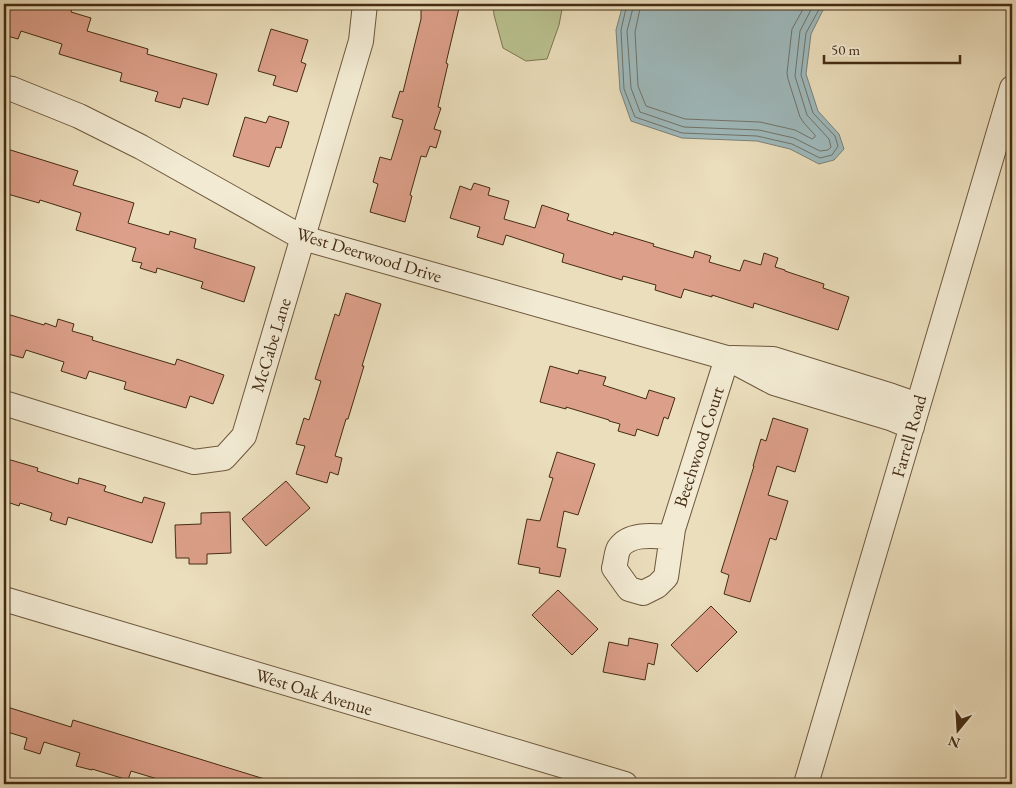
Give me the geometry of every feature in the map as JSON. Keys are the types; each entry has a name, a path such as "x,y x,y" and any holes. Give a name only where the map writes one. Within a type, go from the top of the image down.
{"street":[{"name":"McCabe Lane","path":"4,403 194,462 224,458 244,436 360,41 365,4"},
{"name":"West Deerwood Drive","path":"4,88 79,116 141,147 303,238 728,358 774,359 892,396 915,416"},
{"name":"Farrell Road","path":"806,784 1012,88"},
{"name":"Beechwood Court","path":"672,537 673,528 728,358"},
{"name":"West Oak Avenue","path":"4,599 625,784"}],"green space":[{"path":"493,4 563,4 559,25 547,59 526,61 503,48"}],"water":[{"path":"623,4 830,4 824,8 811,34 806,74 818,111 839,134 844,149 834,160 819,164 790,149 757,141 682,138 631,121 620,90 616,30"}],"building":[{"path":"4,4 41,4 53,7 54,4 73,4 71,12 91,18 87,31 148,49 147,54 217,74 208,105 183,98 180,108 155,101 158,92 120,81 122,73 59,54 62,44 21,31 18,39 4,35"},
{"path":"421,4 460,4 446,63 448,64 438,107 441,108 434,129 441,131 436,148 430,146 426,157 421,156 410,195 412,196 405,222 370,212 378,184 373,182 380,157 391,160 403,120 392,117 400,91 403,92 421,19"},
{"path":"271,29 308,40 301,62 306,64 297,92 273,85 276,76 258,71"},
{"path":"269,116 289,122 281,148 276,147 269,167 233,156 245,117 266,123"},
{"path":"4,148 78,171 73,185 134,203 128,223 169,235 170,231 196,239 194,248 255,267 244,302 201,288 203,282 157,268 156,273 140,268 142,263 132,261 136,248 76,230 81,213 40,200 39,203 4,193"},
{"path":"474,183 490,188 488,195 509,201 504,219 535,228 542,205 569,214 567,220 613,235 614,232 654,244 653,246 693,258 695,251 711,256 709,262 740,271 744,260 761,265 764,253 778,258 775,267 824,284 823,288 849,297 838,330 754,303 753,308 712,295 712,297 684,289 681,298 655,290 656,285 623,276 622,280 562,262 564,254 506,235 503,245 477,237 480,227 450,218 460,186 471,190"},
{"path":"346,293 381,304 348,419 346,419 335,456 342,458 338,475 330,472 327,483 296,474 305,446 296,444 304,418 309,420 321,381 315,379 335,314 339,316"},
{"path":"7,314 56,327 58,319 74,324 72,331 93,337 92,340 175,365 177,359 224,375 213,404 190,396 186,408 124,389 126,382 89,371 86,379 61,371 64,362 26,350 23,358 4,353 4,316 7,317"},
{"path":"550,366 578,374 579,370 606,377 603,385 646,399 649,390 675,398 668,419 664,417 658,436 637,429 635,436 618,431 620,424 609,420 566,407 566,409 540,402"},
{"path":"773,418 808,429 795,472 777,466 768,495 788,501 776,540 770,538 750,602 724,594 729,575 721,572 761,439 766,441"},
{"path":"557,452 595,464 578,515 564,511 557,547 566,549 560,577 539,573 540,568 518,564 527,519 540,521 553,478 549,477"},
{"path":"4,458 38,468 37,471 78,484 79,478 106,486 104,491 142,503 144,497 165,503 152,543 68,517 66,525 50,520 52,513 20,503 19,506 4,501"},
{"path":"286,481 310,508 266,546 242,519"},
{"path":"230,512 231,553 207,554 207,564 189,564 189,558 176,558 175,525 201,524 201,513"},
{"path":"558,590 598,629 572,655 532,615"},
{"path":"711,606 737,632 697,672 671,645"},
{"path":"629,638 658,644 654,665 648,663 645,680 603,672 609,642 628,646"},
{"path":"4,706 71,727 73,720 271,781 271,784 174,784 131,771 128,780 76,766 80,753 44,742 40,754 24,749 27,738 4,731"}]}
